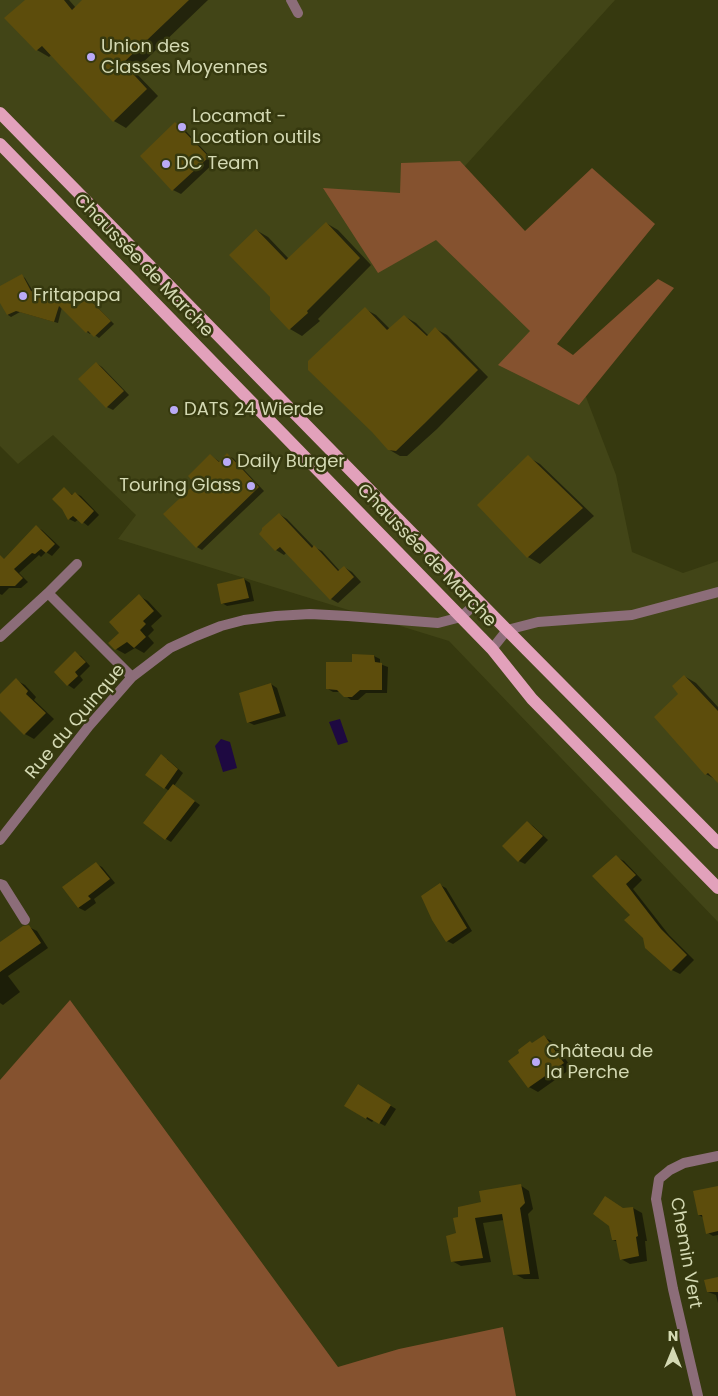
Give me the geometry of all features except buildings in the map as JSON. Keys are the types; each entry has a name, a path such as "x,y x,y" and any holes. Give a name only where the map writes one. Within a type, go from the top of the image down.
{"main road":[{"name":"Chaussée de Marche","path":"0,113 718,843"},
{"name":"Chaussée de Marche","path":"0,144 492,649 532,699 718,888"}],"street":[{"path":"292,0 298,13"},
{"path":"0,636 77,564"},
{"path":"492,649 507,630 538,622 632,615 718,592"},
{"path":"48,593 132,677"},
{"name":"Rue du Quinque","path":"0,840 89,726 132,677 170,648 220,626 244,620 310,614 438,623 461,617 479,602"},
{"path":"0,884 3,885 25,920"},
{"name":"Chemin Vert","path":"698,1396 673,1289 656,1198 660,1179 670,1170 684,1163 718,1156"}],"shaded area":[{"path":"0,0 615,0 431,201 530,331 586,397 616,475 632,552 683,573 718,561 718,922 449,641 118,539 136,515 53,435 18,464 0,446"},
{"path":"460,161 525,231 592,168 655,224 557,344 573,355 658,279 674,288 579,405 498,365 530,331 436,240 378,273 323,188 400,193 401,163"},
{"path":"340,719 348,742 338,745 329,722"},
{"path":"221,739 230,742 237,768 223,772 215,746"},
{"path":"70,1000 338,1367 399,1349 503,1327 516,1396 0,1396 0,1080"}],"place":[{"name":"Union des Classes Moyennes","path":"91,57"},
{"name":"Locamat - Location outils","path":"182,127"},
{"name":"DC Team","path":"166,164"},
{"name":"Fritapapa","path":"23,296"},
{"name":"DATS 24 Wierde","path":"174,410"},
{"name":"Daily Burger","path":"227,462"},
{"name":"Touring Glass","path":"251,486"},
{"name":"Château de la Perche","path":"536,1062"}]}
